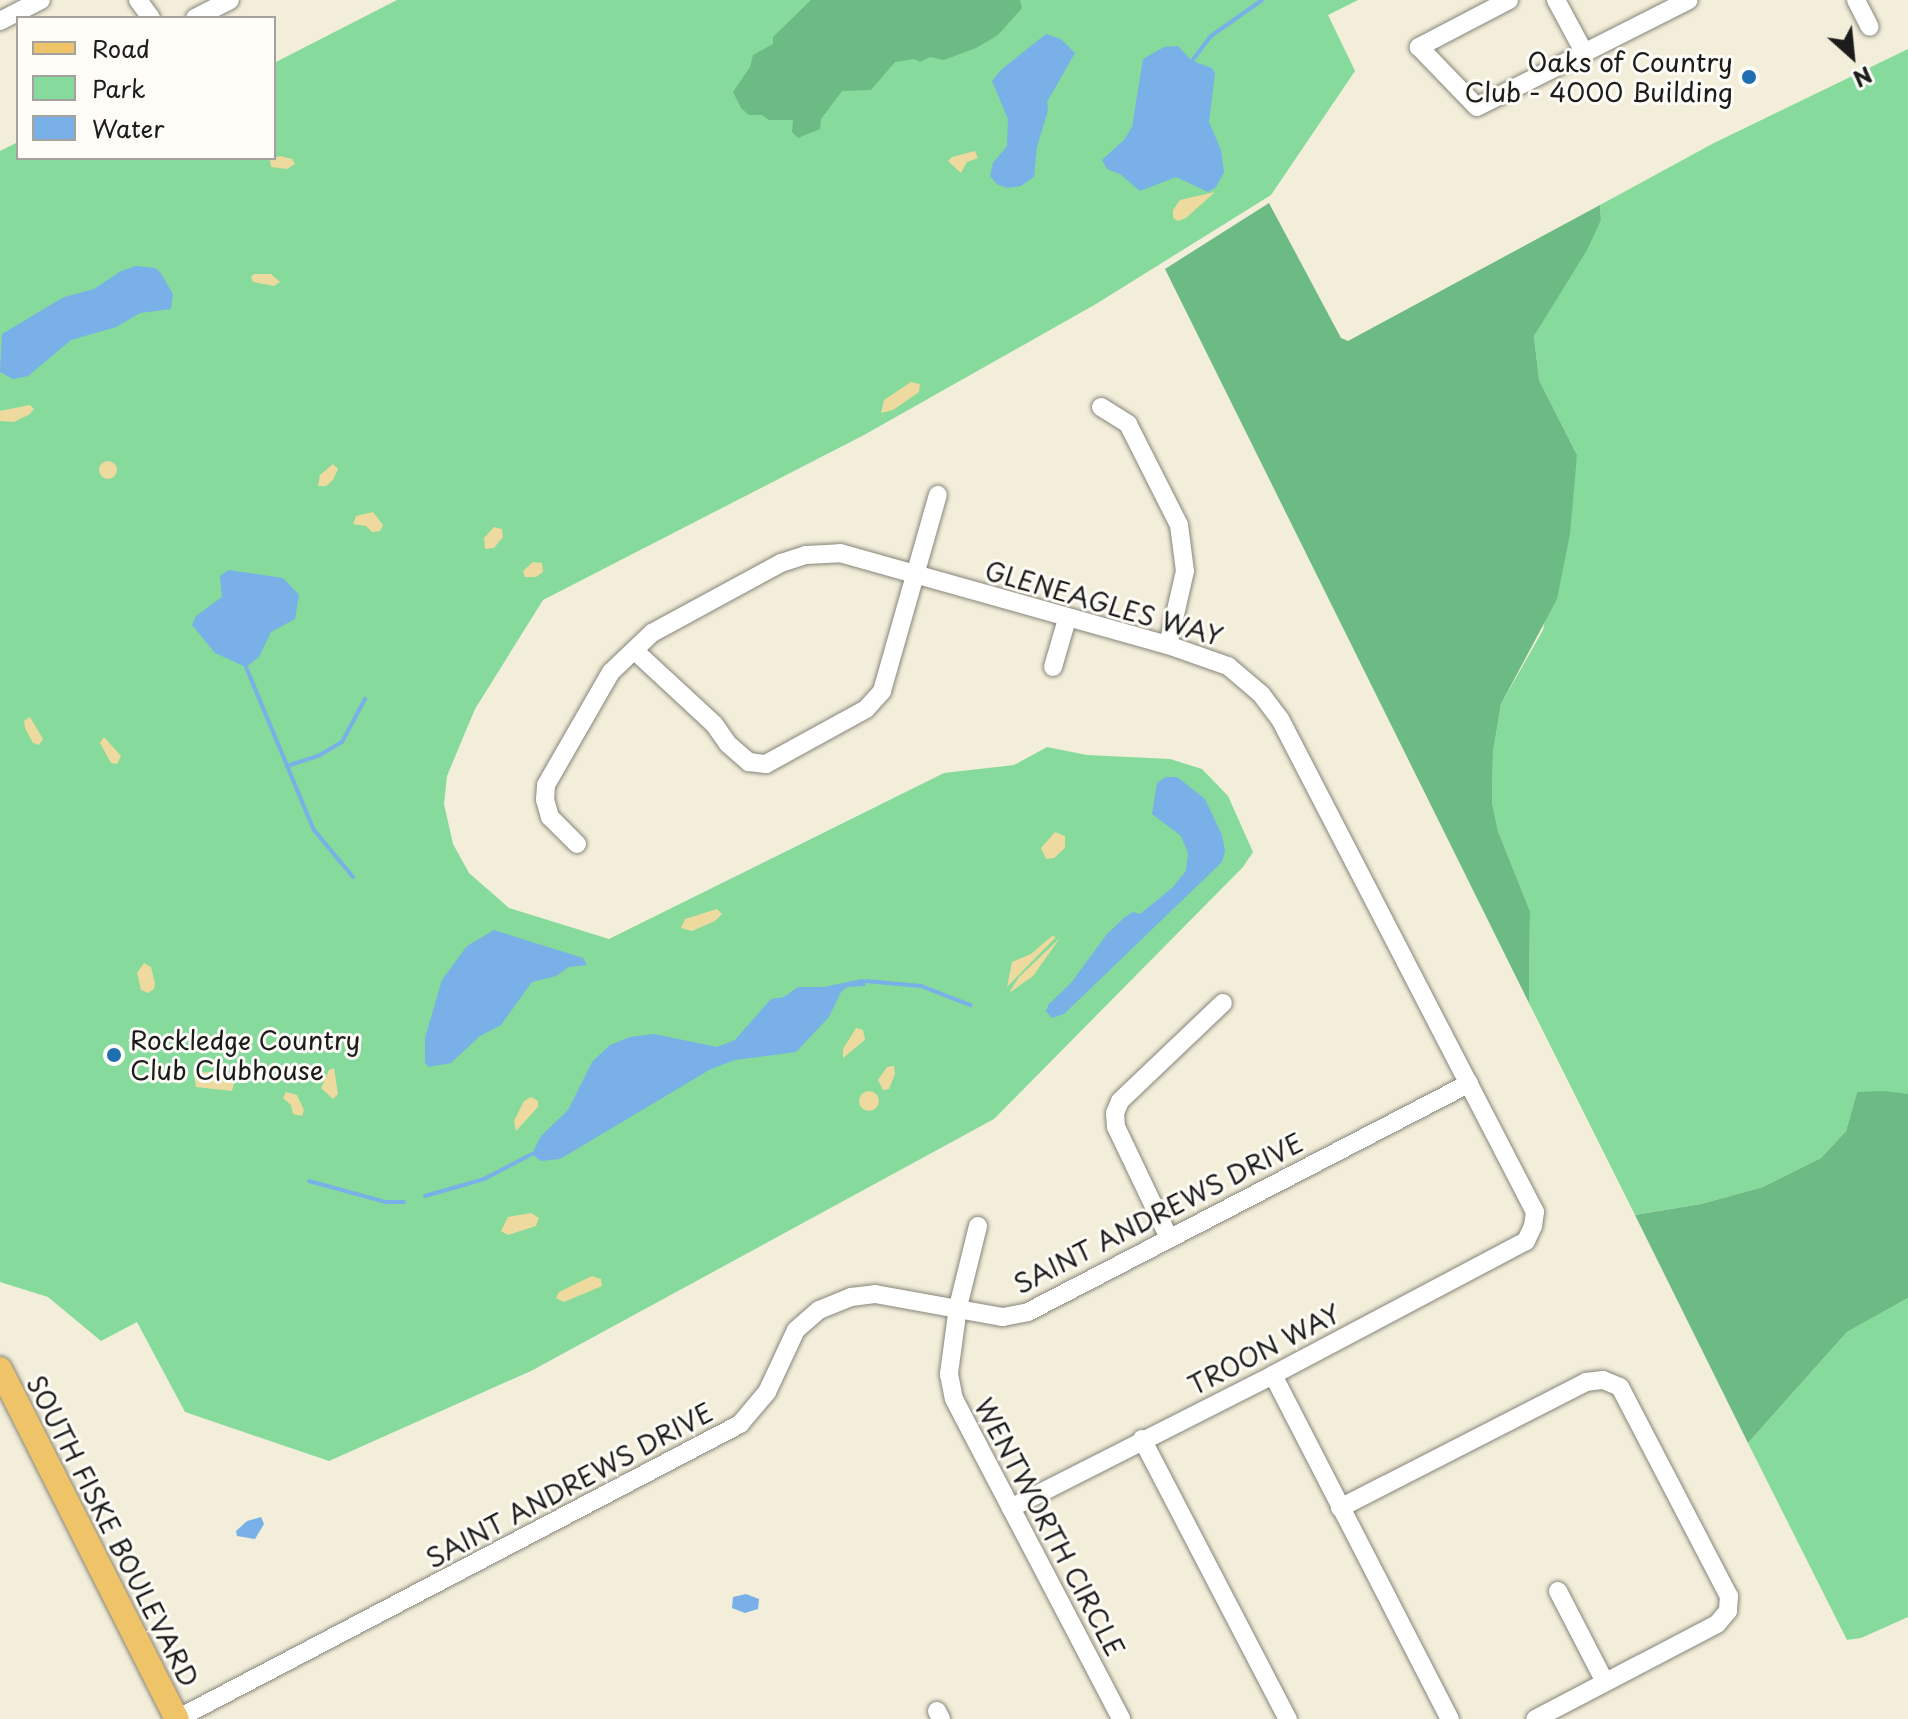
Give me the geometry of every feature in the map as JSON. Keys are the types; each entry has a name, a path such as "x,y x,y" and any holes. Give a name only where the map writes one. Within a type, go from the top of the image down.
{"main road":[{"name":"SOUTH FISKE BOULEVARD","path":"0,1369 177,1719"}],"street":[{"path":"0,21 41,0"},
{"path":"199,16 230,0"},
{"path":"1509,0 1419,47 1477,107 1584,52 1665,4 1689,0"},
{"path":"1556,0 1584,52"},
{"path":"1856,0 1870,27"},
{"path":"1101,407 1128,424 1179,525 1185,571 1168,645"},
{"path":"634,650 714,724 728,744 749,762 766,764 866,709 882,691 938,495"},
{"name":"GLENEAGLES WAY","path":"577,844 550,817 545,800 546,785 611,672 652,633 781,563 806,555 840,553 1168,645 1228,666 1261,694 1280,719 1535,1212 1533,1226"},
{"path":"1053,667 1067,619"},
{"path":"1169,1238 1116,1127 1115,1113 1120,1101 1223,1003"},
{"name":"SAINT ANDREWS DRIVE","path":"177,1719 740,1424 767,1392 796,1330 819,1310 851,1297 875,1294 1003,1317 1028,1312 1469,1083"},
{"name":"WENTWORTH CIRCLE","path":"978,1226 958,1307 949,1374 954,1399 1121,1719"},
{"name":"TROON WAY","path":"1011,1508 1273,1375 1526,1241 1533,1226"},
{"path":"1273,1375 1450,1719"},
{"path":"1340,1508 1586,1382 1603,1380 1620,1387 1729,1596 1728,1611 1717,1624 1535,1719"},
{"path":"1142,1439 1288,1719"},
{"path":"1558,1591 1605,1682"}],"green space":[{"path":"397,0 1358,0 1328,15 1355,71 1271,195 1096,304 864,435 543,600 475,709 447,776 444,804 453,844 469,873 509,908 609,939 944,773 1014,765 1047,747 1087,755 1170,759 1202,769 1228,796 1253,852 1243,867 994,1119 531,1371 329,1461 185,1412 137,1322 101,1341 48,1297 0,1282 0,151 16,143 16,160 276,160 276,62"},
{"path":"811,0 1020,0 1022,8 998,35 976,48 944,60 930,57 920,62 914,59 895,62 871,90 842,91 821,119 820,129 798,138 792,132 793,120 769,120 762,115 749,115 741,108 733,92 750,67 753,55 773,44 773,37"},
{"path":"1908,49 1908,1094 1857,1092 1846,1131 1821,1158 1763,1187 1701,1204 1635,1215 1529,1003 1530,911 1498,831 1492,802 1493,752 1501,704 1543,630 1577,455 1539,380 1534,336 1601,220 1600,205 1714,143"},
{"path":"1269,203 1341,338 1348,341 1600,205 1601,220 1587,250 1534,336 1539,380 1577,455 1570,534 1557,599 1501,704 1493,752 1492,802 1498,831 1530,911 1529,1003 1165,269"},
{"path":"1857,1092 1908,1094 1908,1298 1847,1332 1748,1443 1635,1215 1701,1204 1763,1187 1821,1158 1846,1131"},
{"path":"1908,1298 1908,1617 1861,1638 1847,1640 1748,1443 1847,1332"}],"sand":[{"path":"975,151 978,158 967,162 961,173 948,161 952,157"},
{"path":"276,157 292,159 295,164 287,169 271,167 270,160 276,160"},
{"path":"1215,192 1186,218 1178,221 1173,218 1173,210 1180,200"},
{"path":"254,274 271,274 280,282 274,286 253,282 251,277"},
{"path":"911,382 920,384 919,392 893,410 881,413 884,400"},
{"path":"30,405 34,409 30,414 14,422 0,421 0,411"},
{"path":"104,461 112,461 117,470 115,477 104,479 99,474 99,466"},
{"path":"333,464 338,469 333,480 326,486 318,486 320,475"},
{"path":"373,512 383,525 380,531 372,532 366,526 353,524 356,516"},
{"path":"494,527 502,529 503,537 494,548 485,549 484,538"},
{"path":"533,562 542,563 543,572 536,577 525,577 523,571"},
{"path":"30,717 43,739 39,745 33,743 25,728 24,721"},
{"path":"104,737 121,756 117,764 111,763 100,743"},
{"path":"1055,832 1065,836 1065,848 1054,858 1046,859 1041,848"},
{"path":"717,909 722,914 715,921 692,931 681,928 685,919"},
{"path":"1052,936 1056,937 1007,987 1012,962 1031,954"},
{"path":"1060,938 1033,976 1009,993 1019,977"},
{"path":"144,963 151,967 155,983 154,989 148,993 141,990 137,973"},
{"path":"856,1028 863,1030 865,1040 843,1058 843,1049"},
{"path":"894,1066 895,1074 889,1089 883,1090 878,1080 887,1067"},
{"path":"334,1068 338,1094 333,1099 321,1088 329,1070"},
{"path":"215,1071 235,1079 232,1091 196,1087 194,1074"},
{"path":"869,1091 876,1094 879,1101 876,1108 869,1111 862,1108 859,1101 862,1094"},
{"path":"286,1092 297,1095 304,1110 302,1116 293,1114 291,1105 283,1098"},
{"path":"531,1097 538,1101 538,1107 516,1131 514,1121 524,1101"},
{"path":"531,1213 539,1218 536,1226 508,1235 501,1231 508,1217"},
{"path":"592,1276 601,1279 602,1286 564,1302 556,1298 559,1292"}],"water":[{"path":"1046,34 1061,39 1075,53 1047,102 1034,177 1021,186 1007,188 997,184 990,176 993,163 1007,146 1008,119 992,81 1002,69"},
{"path":"1178,46 1192,61 1212,68 1215,73 1209,122 1221,150 1224,172 1216,187 1208,192 1176,177 1140,191 1120,174 1107,169 1102,160 1124,140 1132,127 1143,59 1164,47"},
{"path":"136,266 155,268 160,272 173,294 171,309 140,313 116,327 71,340 28,376 13,379 0,372 2,334 64,297 94,289 121,271"},
{"path":"228,570 283,578 299,595 295,619 271,632 259,657 246,667 215,653 192,625 196,616 222,597 220,576"},
{"path":"1166,777 1177,777 1205,799 1222,835 1225,851 1222,862 1064,1014 1052,1018 1046,1011 1049,1004 1071,983 1107,934 1133,912 1140,914 1172,888 1186,871 1188,853 1181,836 1152,814 1157,783"},
{"path":"494,930 583,958 587,965 569,967 556,976 532,982 501,1025 480,1036 451,1063 428,1067 425,1062 425,1038 442,980 467,946"},
{"path":"862,979 866,981 865,986 847,987 841,992 829,1017 796,1052 735,1060 711,1069 560,1159 541,1161 532,1154 541,1136 568,1110 592,1062 610,1045 630,1037 654,1034 717,1047 735,1040 771,999 784,997 798,987 824,987"},
{"path":"261,1517 264,1524 255,1539 237,1536 236,1531 247,1521"},
{"path":"746,1594 759,1599 758,1609 745,1613 732,1608 733,1597"}],"waterway":[{"path":"1192,61 1211,36 1262,0"},
{"path":"246,667 314,830 353,877"},
{"path":"287,766 320,755 342,742 365,699"},
{"path":"866,981 921,986 970,1005"},
{"path":"425,1196 484,1179 532,1154"},
{"path":"309,1181 386,1202 404,1202"}],"place":[{"name":"Oaks of Country Club - 4000 Building","path":"1749,77"},
{"name":"Rockledge Country Club Clubhouse","path":"114,1055"}]}
